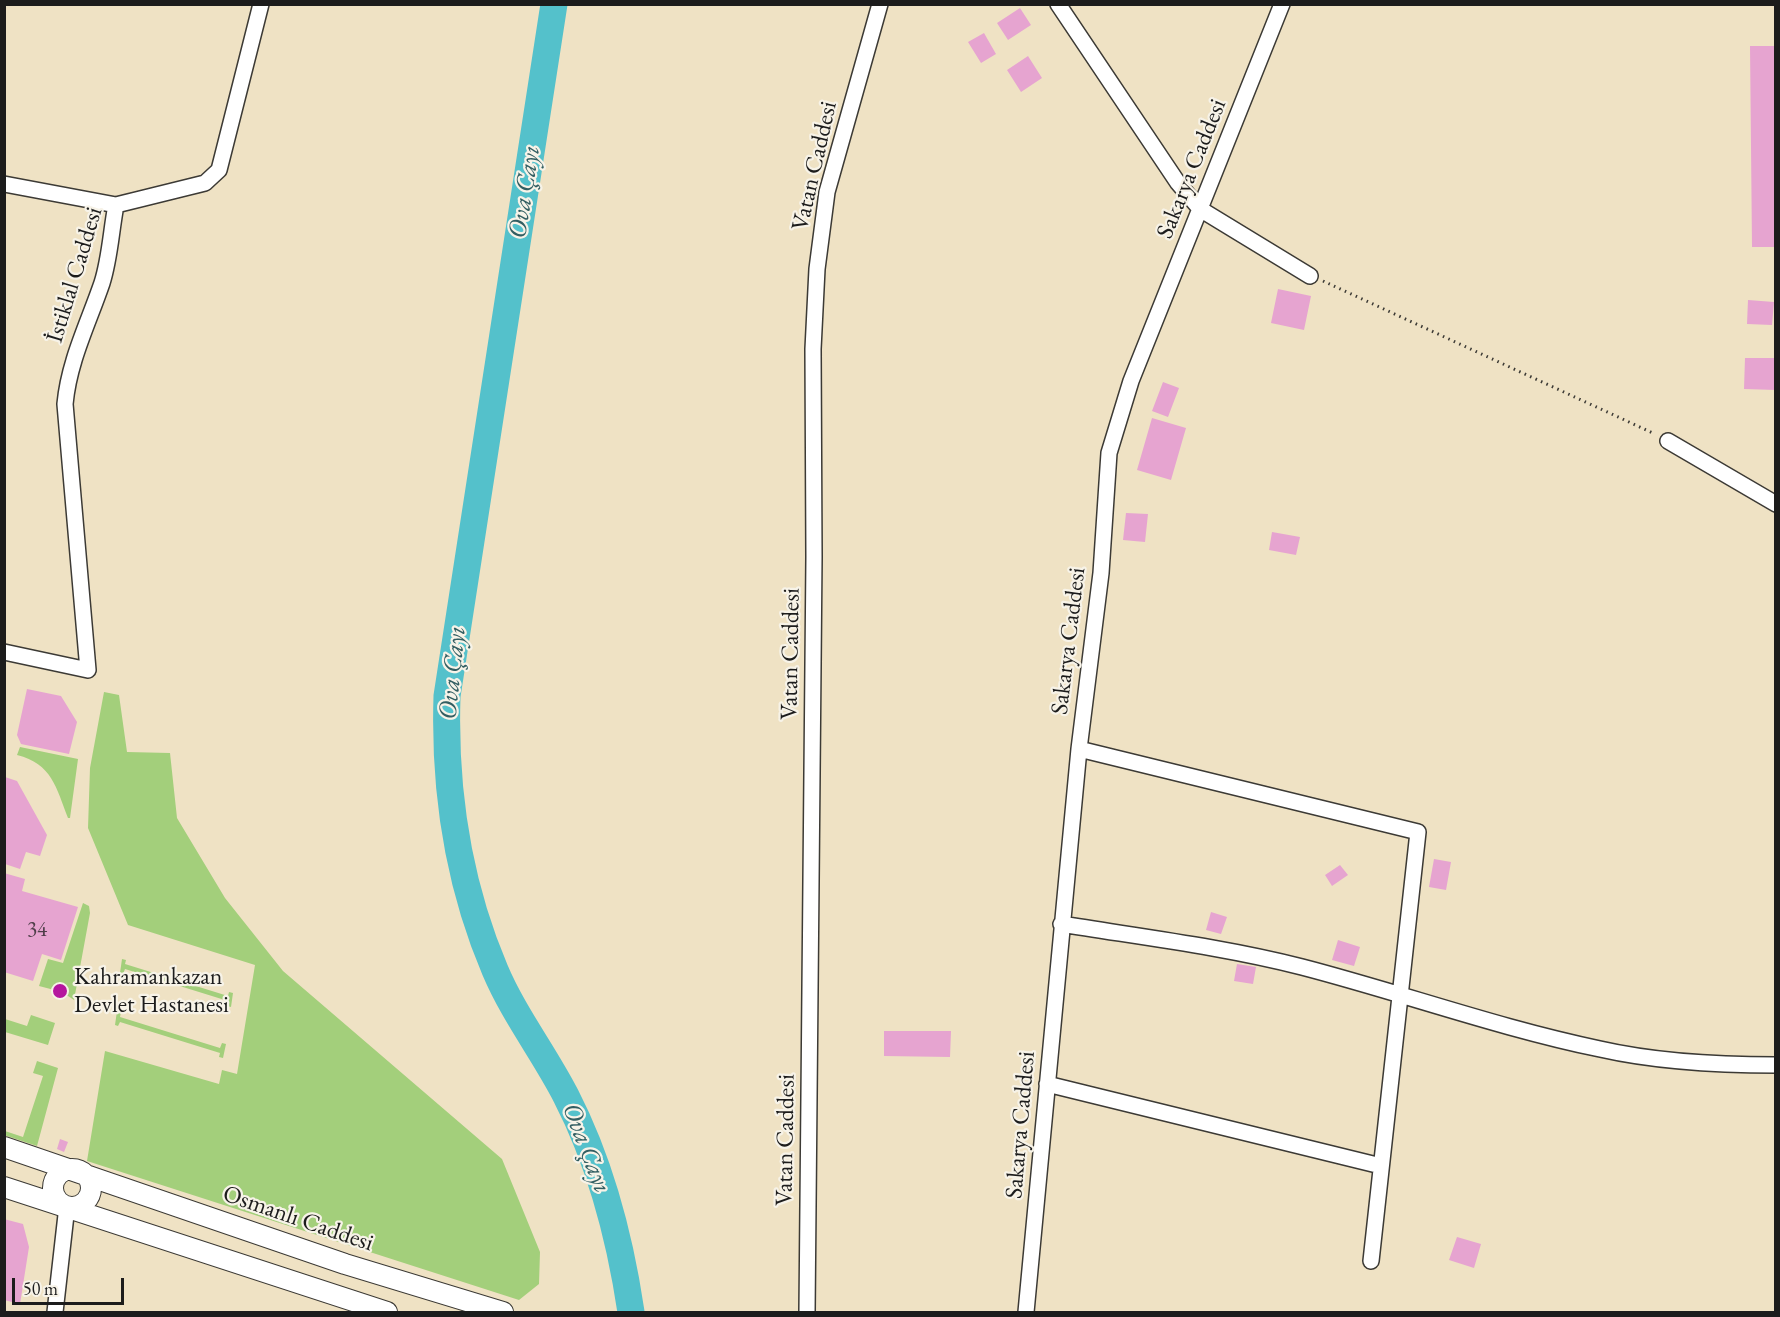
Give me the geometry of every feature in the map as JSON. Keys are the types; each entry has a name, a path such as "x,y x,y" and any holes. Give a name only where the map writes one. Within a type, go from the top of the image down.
{"main road":[{"name":"Osmanlı Caddesi","path":"4,1147 78,1170 345,1264 504,1312"},
{"path":"67,1206 82,1204 90,1194 90,1181 78,1170"},
{"path":"4,1187 387,1312"}],"street":[{"name":"İstiklal Caddesi","path":"4,651 88,670 65,404 68,380 77,346 102,282 116,205 205,183 219,170 261,4"},
{"name":"Vatan Caddesi","path":"807,1312 814,569 813,349 817,269 827,192 880,4"},
{"path":"1058,4 1178,183 1200,209 1310,276"},
{"name":"Sakarya Caddesi","path":"1026,1312 1061,924 1079,749 1101,573 1109,453 1131,381 1282,4"},
{"path":"4,184 116,205"},
{"path":"1668,441 1776,504"},
{"path":"1079,749 1418,832 1371,1261"},
{"path":"1061,924 1193,945 1289,964 1602,1050 1717,1065 1776,1065"},
{"path":"1047,1084 1381,1166"},
{"path":"56,1312 67,1206"}],"path":[{"path":"1310,276 1668,441"}],"green space":[{"name":"Kahramankazan Devlet Hastanesi","path":"104,692 119,695 127,752 170,753 177,818 225,898 283,971 502,1159 540,1252 539,1284 519,1300 87,1161 105,1051 219,1084 222,1070 237,1074 255,965 128,925 88,828 90,768"},
{"path":"20,747 78,759 70,818 68,818 51,778 38,764 17,755"},
{"path":"83,903 89,906 90,913 74,1000 62,992 39,986 48,959 63,963"},
{"path":"122,959 126,960 125,964 228,996 229,992 233,993 231,1007 227,1006 228,1001 125,969 123,974 120,973"},
{"path":"117,1011 121,1012 120,1017 220,1048 222,1043 226,1044 223,1058 219,1057 220,1053 120,1022 118,1026 115,1025"},
{"path":"31,1015 55,1023 48,1045 5,1032 5,1019 27,1026"},
{"path":"37,1061 58,1068 37,1146 4,1135 5,1131 23,1137 43,1076 33,1073"}],"building":[{"path":"1020,8 1031,25 1008,40 997,23"},
{"path":"984,33 996,54 981,63 968,42"},
{"path":"1750,46 1776,46 1776,247 1752,247"},
{"path":"1028,56 1042,78 1021,92 1007,70"},
{"path":"1278,289 1311,296 1304,330 1271,323"},
{"path":"1748,300 1774,302 1772,325 1747,324"},
{"path":"1745,358 1776,358 1776,390 1744,389"},
{"path":"1163,382 1179,388 1168,417 1152,411"},
{"path":"1152,418 1186,428 1171,480 1137,470"},
{"path":"1126,513 1148,514 1145,542 1123,540"},
{"path":"1272,532 1300,537 1296,555 1269,550"},
{"path":"27,689 61,696 77,722 69,754 21,744 17,735"},
{"path":"5,777 17,781 47,835 40,856 26,852 20,869 5,864"},
{"path":"1434,859 1451,862 1446,890 1429,887"},
{"path":"1340,865 1348,875 1332,886 1325,875"},
{"name":"Kahramankazan Devlet Hastanesi","path":"4,873 25,879 22,891 78,907 61,960 42,954 33,981 4,972"},
{"path":"1211,912 1227,917 1221,934 1206,930"},
{"path":"1338,940 1360,947 1354,966 1332,960"},
{"path":"1237,964 1256,967 1253,984 1234,981"},
{"path":"884,1031 951,1031 950,1057 884,1056"},
{"path":"60,1139 68,1142 64,1152 57,1149"},
{"path":"4,1219 23,1224 29,1247 20,1304 4,1300"},
{"path":"1457,1237 1481,1244 1474,1268 1449,1260"}],"waterway":[{"name":"Ova Çayı","path":"554,4 447,696 448,766 456,836 471,904 482,937 503,987 566,1096 589,1148 615,1229 631,1312"}],"place":[{"name":"Kahramankazan Devlet Hastanesi","path":"60,991"}]}
